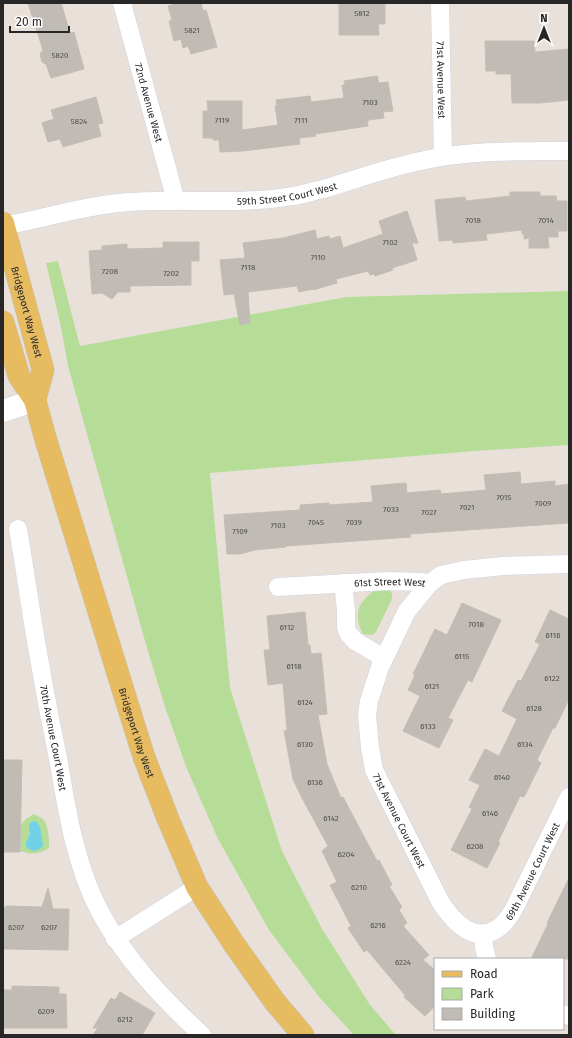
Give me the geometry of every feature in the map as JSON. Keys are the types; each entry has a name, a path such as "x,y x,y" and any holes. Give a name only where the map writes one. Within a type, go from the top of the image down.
{"main road":[{"name":"Bridgeport Way West","path":"3,225 43,370 35,400"},
{"name":"Bridgeport Way West","path":"3,322 19,376 35,400 122,690 144,757 168,819 197,887 234,944 276,1002 303,1035"}],"street":[{"name":"72nd Avenue West","path":"122,3 176,201"},
{"name":"71st Avenue West","path":"440,3 443,156"},
{"name":"59th Street Court West","path":"3,225 82,208 118,203 247,201 296,196 398,166 443,156 492,152 569,151"},
{"path":"3,411 35,400"},
{"name":"70th Avenue Court West","path":"18,529 41,669 68,814 84,876 99,911 115,939 146,979 202,1035"},
{"name":"61st Street West","path":"278,587 387,581 422,582 429,584 441,575 464,570 503,566 569,564"},
{"path":"343,583 346,627 348,633 355,640 384,658"},
{"name":"71st Avenue Court West","path":"429,584 407,611 380,667 369,701 367,715 370,748 374,770 447,912 454,921 469,931 483,934"},
{"name":"69th Avenue Court West","path":"483,934 496,929 509,917 569,797"},
{"path":"115,939 197,887"},
{"path":"483,934 487,958"}],"green space":[{"path":"58,261 80,346 346,297 569,291 569,445 475,451 210,473 230,688 282,851 321,927 370,1005 396,1035 354,1035 320,998 269,930 218,839 187,769 165,707 147,648 68,366 61,327 46,263"},
{"path":"380,587 390,590 392,599 376,632 372,635 363,634 358,619 360,606 373,591"},
{"path":"34,814 42,818 45,822 48,833 49,848 42,852 35,853 20,851 21,824"}],"water":[{"path":"36,821 40,827 43,846 38,850 33,851 26,846 26,842 30,834 29,824"}],"building":[{"path":"28,3 61,3 70,33 74,32 84,69 51,78 46,64 42,62 40,54 43,50"},
{"path":"177,3 201,3 203,11 206,10 217,47 191,54 188,46 183,48 181,39 174,41 169,21 172,20 168,6"},
{"path":"339,3 385,3 385,24 378,24 379,35 339,35"},
{"path":"485,41 534,41 535,52 569,49 569,100 540,103 512,103 511,74 496,74 496,71 486,71"},
{"path":"377,76 379,83 388,82 393,111 383,112 384,118 368,120 368,126 299,138 300,144 243,151 220,152 219,140 213,140 213,138 203,138 203,111 208,111 207,101 242,101 242,130 278,125 275,106 277,106 276,100 310,96 311,102 344,98 342,85 345,85 344,81"},
{"path":"96,97 103,123 98,124 101,136 63,147 60,139 48,142 42,123 54,119 51,110"},
{"path":"510,192 540,192 540,196 556,196 557,201 567,201 567,231 558,231 558,237 548,237 549,248 529,248 529,238 524,239 522,230 486,234 487,240 453,243 453,240 439,241 435,200 465,197 466,201 510,196"},
{"path":"407,211 418,243 412,243 417,260 392,268 393,270 375,276 374,274 370,275 368,271 336,279 337,283 313,290 299,292 297,286 248,292 250,323 240,325 234,294 224,295 220,260 245,258 243,243 283,238 315,230 317,239 329,236 330,239 340,236 343,248 383,234 379,221"},
{"path":"163,242 199,242 199,261 191,261 191,285 130,286 130,292 118,292 112,299 102,293 92,294 89,251 102,250 102,246 127,244 127,249 163,248"},
{"path":"520,472 521,484 555,481 555,486 569,484 569,523 410,534 411,537 286,546 255,550 240,554 227,554 224,515 300,510 300,505 373,502 371,486 406,483 407,493 440,490 441,494 486,490 484,475"},
{"path":"462,603 501,620 472,682 468,680 448,718 453,720 439,748 403,731 420,696 408,690 415,675 413,674 435,629 447,635"},
{"path":"550,610 569,619 569,699 537,760 541,763 524,797 520,796 498,842 500,843 487,868 451,850 472,809 469,807 480,785 469,780 485,749 499,756 517,719 502,711 518,680 521,681 540,644 535,642"},
{"path":"305,612 308,645 310,645 311,654 321,653 327,714 318,715 327,764 341,798 343,797 377,861 379,860 392,885 389,886 402,907 399,910 407,923 403,926 429,955 423,960 434,969 434,1007 425,1016 404,997 405,995 367,950 364,952 348,928 351,926 330,885 337,882 322,851 328,846 293,779 284,731 287,730 283,683 268,685 264,650 270,650 267,616"},
{"path":"3,760 22,760 20,852 3,852"},
{"path":"569,878 569,959 531,958 548,924 547,923"},
{"path":"48,888 53,909 69,909 68,950 3,949 3,908 6,906 42,907"},
{"path":"12,986 59,987 59,994 66,994 67,1028 3,1028 3,990 12,990"},
{"path":"120,992 155,1013 142,1035 93,1035 98,1028 93,1028 111,998 115,1000"}]}
